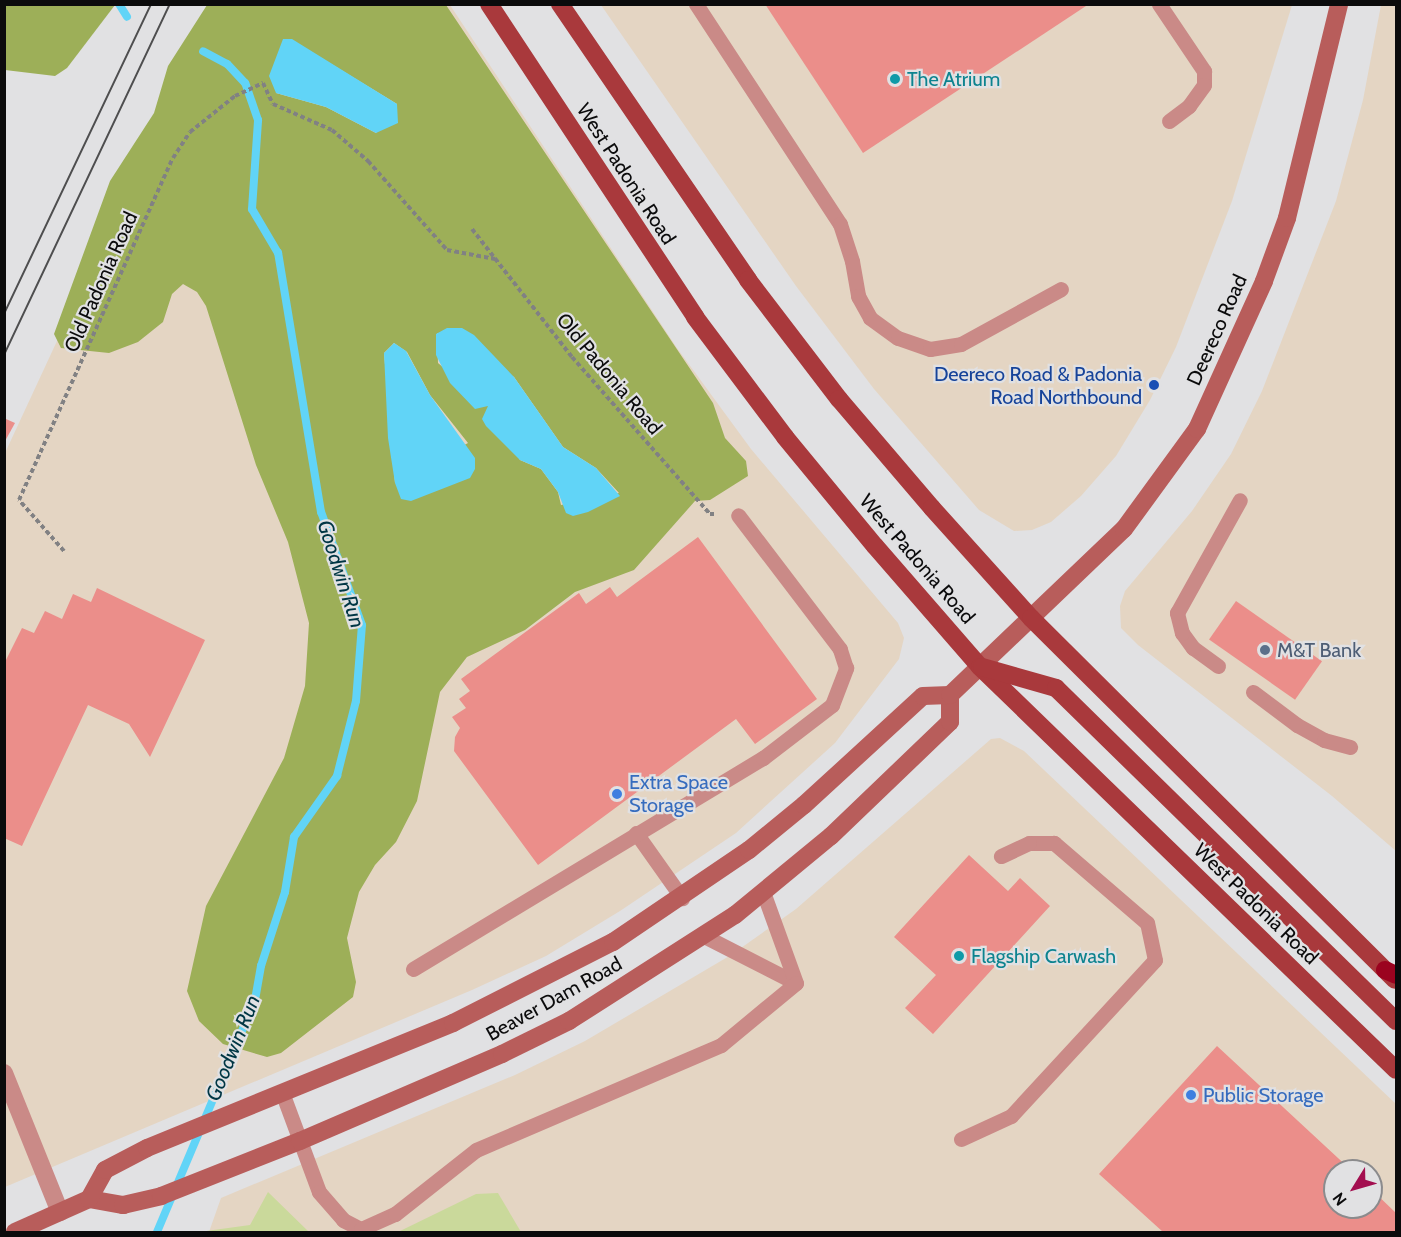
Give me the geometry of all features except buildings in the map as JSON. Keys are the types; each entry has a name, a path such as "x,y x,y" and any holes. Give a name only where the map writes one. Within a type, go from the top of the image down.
{"main road":[{"name":"West Padonia Road","path":"489,4 694,317 784,438 980,667 1396,1070"},
{"name":"West Padonia Road","path":"560,4 748,280 839,399 1031,618 1393,976"},
{"name":"Deereco Road","path":"1031,618 1124,529 1197,429 1264,281 1287,218 1340,4"},
{"path":"951,695 1031,618"},
{"path":"980,667 1056,687 1396,1021"},
{"name":"Beaver Dam Road","path":"951,695 950,722 831,836 763,892 704,936 569,1021 502,1054 228,1171 123,1205 89,1199 105,1170 147,1148 284,1095 523,991 613,942 682,898 804,805 922,696 951,695"},
{"path":"15,1233 89,1199"}],"street":[{"path":"4,1074 60,1212"}],"lane":[{"path":"696,4 840,224 852,261 858,296 870,318 898,338 930,349 961,344 1061,289"},
{"path":"1159,4 1204,71 1204,85 1189,106 1168,121"},
{"path":"1218,666 1187,640 1177,613 1240,500"},
{"path":"413,969 763,758 832,705 842,687 846,668 840,649 738,515"},
{"path":"1253,692 1297,725 1324,740 1350,747"},
{"path":"636,833 682,898"},
{"path":"961,1139 1011,1116 1155,960 1147,923 1054,843 1029,843 1002,856"},
{"path":"763,892 796,983"},
{"path":"704,936 796,983"},
{"path":"284,1095 327,1207 343,1220 361,1228 395,1214 476,1150 720,1045 796,983"}],"path":[{"name":"Old Padonia Road","path":"64,551 19,500 173,158 190,132 235,96 263,83 273,104 332,130 368,161 447,250 495,259"},
{"name":"Old Padonia Road","path":"472,229 572,357 710,514 738,515"}],"shaded area":[{"path":"213,5 450,5 677,348 751,449 898,623 904,638 899,659 835,743 736,833 620,911 546,956 472,990 5,1187 5,453"},
{"path":"601,5 1292,5 1232,201 1176,347 1150,400 1116,456 1081,496 1051,522 1032,530 1014,531 979,510 874,389 796,286"},
{"path":"1381,5 1396,5 1396,851 1332,796 1138,645 1121,628 1120,606 1125,591 1192,511 1231,454 1262,391 1336,201 1363,100"},
{"path":"1000,738 1024,751 1396,1104 1396,1232 209,1232 221,1198 515,1075 585,1041 731,955 796,909 991,739"}],"green space":[{"path":"5,4 115,5 67,68 55,76 5,70"},
{"path":"207,5 446,5 713,403 725,438 746,461 748,476 710,500 695,501 634,570 575,592 525,630 467,657 440,692 417,801 396,842 375,865 359,892 347,938 356,982 353,997 281,1053 267,1057 223,1044 199,1021 187,991 206,906 284,758 305,686 309,623 288,542 256,465 206,306 197,292 183,284 172,294 163,322 138,342 109,353 61,348 54,334 110,181 154,113 168,66","holes":["313,53 397,104 376,133 326,107 276,93","437,333 514,377 563,447 596,468 619,493 561,505 558,492 541,469 520,460 488,406 438,363","394,343 407,352 430,395 468,443 395,483 384,353"]},
{"path":"268,1192 309,1232 199,1232 250,1225"},
{"path":"498,1193 521,1232 398,1232 476,1194"}],"water":[{"path":"283,39 292,39 397,104 398,123 376,133 326,107 276,93 269,76"},
{"path":"447,328 462,328 474,335 514,377 563,447 596,468 620,496 588,512 573,516 566,513 558,492 541,469 520,460 486,426 482,419 488,406 475,409 450,383 436,355 436,334"},
{"path":"394,343 406,351 430,395 475,458 475,469 470,478 411,501 401,499 395,483 388,438 384,353"}],"waterway":[{"name":"Goodwin Run","path":"119,4 127,17"},
{"name":"Goodwin Run","path":"157,1232 255,1000 261,966 285,892 294,837 337,776 356,701 362,625 321,512 278,253 252,209 258,120 245,83 227,64 203,51"}],"tram line":[{"path":"4,314 151,4"},
{"path":"4,355 170,4"}],"place":[{"name":"The Atrium","path":"895,79"},
{"name":"Deereco Road & Padonia Road Northbound","path":"1154,385"},
{"name":"M&T Bank","path":"1265,650"},
{"name":"Extra Space Storage","path":"617,794"},
{"name":"Flagship Carwash","path":"959,956"},
{"name":"Public Storage","path":"1191,1095"}]}
